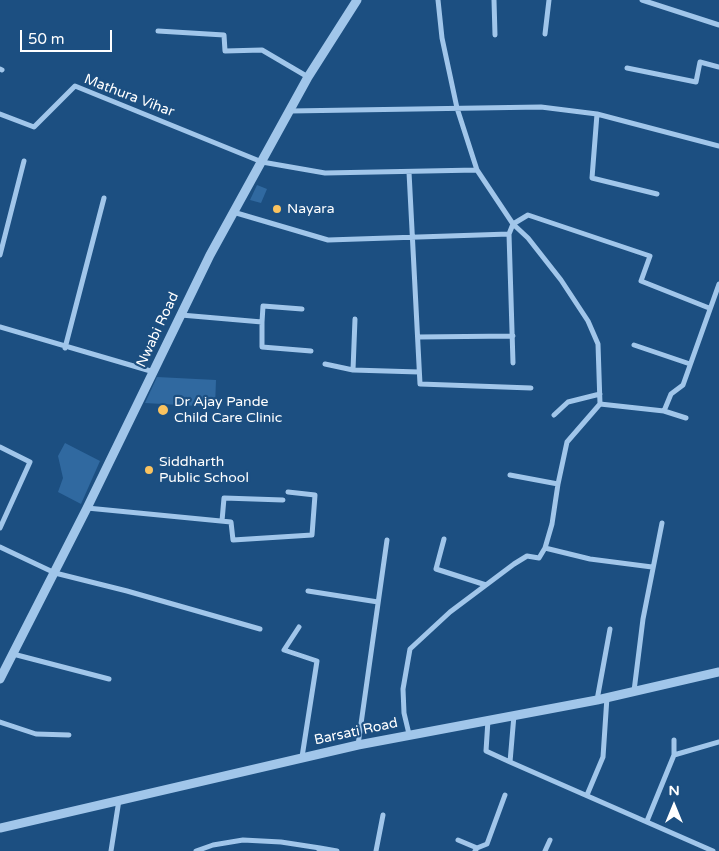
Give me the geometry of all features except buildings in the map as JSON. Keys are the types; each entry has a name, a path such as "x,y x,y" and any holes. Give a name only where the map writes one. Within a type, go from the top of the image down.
{"street":[{"name":"Nwabi Road","path":"0,679 87,508 180,315 233,212 308,77 357,0"},
{"path":"409,734 404,713 403,689 410,649 450,612 527,556 539,558 545,548 552,524 567,442 600,404 598,344 588,321 561,280 528,238 513,224 477,170 457,108 442,38 438,0"},
{"path":"494,0 495,35"},
{"path":"545,34 549,0"},
{"path":"642,0 719,25"},
{"path":"158,31 224,35 225,51 262,50 308,77"},
{"path":"627,68 696,82 700,62 719,67"},
{"name":"Mathura Vihar","path":"0,114 34,126 75,86 262,162"},
{"path":"290,110 541,107 597,114 719,146"},
{"path":"597,114 592,178 657,194"},
{"path":"0,255 24,161"},
{"path":"262,162 325,173 477,170"},
{"path":"409,172 420,384 531,388"},
{"path":"65,348 104,198"},
{"path":"233,212 328,240 509,234"},
{"path":"513,363 509,234 513,224 528,215 650,256 641,281 709,308"},
{"path":"664,411 671,394 683,385 719,284"},
{"path":"302,309 262,306 262,348 311,351"},
{"path":"180,315 262,322"},
{"path":"353,370 354,319"},
{"path":"0,327 65,348 154,372"},
{"path":"418,337 513,336"},
{"path":"634,345 690,364"},
{"path":"325,364 353,370 419,372"},
{"path":"554,415 568,402 600,394"},
{"path":"600,404 664,411 686,418"},
{"path":"0,447 30,462 0,528"},
{"path":"510,476 558,484"},
{"path":"87,508 231,522 233,540 312,534 315,494 288,492"},
{"path":"222,521 224,498 283,500"},
{"path":"634,691 636,660 652,567 662,523"},
{"path":"358,745 386,540"},
{"path":"444,540 436,569 486,585"},
{"path":"0,547 54,573 127,591 260,629"},
{"path":"545,548 590,559 652,567"},
{"path":"308,590 378,602"},
{"path":"299,627 284,650 316,661 302,757"},
{"path":"597,700 610,629"},
{"path":"13,654 109,679"},
{"name":"Barsati Road","path":"0,828 302,757 409,734 597,700 719,672"},
{"path":"587,795 603,757 607,697"},
{"path":"510,762 514,716"},
{"path":"488,720 486,751 713,851"},
{"path":"0,722 36,734 68,735"},
{"path":"647,821 674,755 674,740"},
{"path":"674,755 719,742"},
{"path":"458,840 476,849 487,844 505,795"},
{"path":"111,851 119,800"},
{"path":"376,851 384,815"},
{"path":"196,851 213,844 243,840 281,842 320,850 336,851"},
{"path":"545,851 550,840"}],"shaded area":[{"path":"257,185 267,189 261,203 250,200"},
{"path":"157,377 216,380 215,407 145,403"},
{"path":"65,443 100,461 81,504 58,492 63,478 58,456"}],"place":[{"name":"Nayara","path":"277,209"},
{"name":"Dr Ajay Pande Child Care Clinic","path":"163,410"},
{"name":"Siddharth Public School","path":"149,470"}]}
